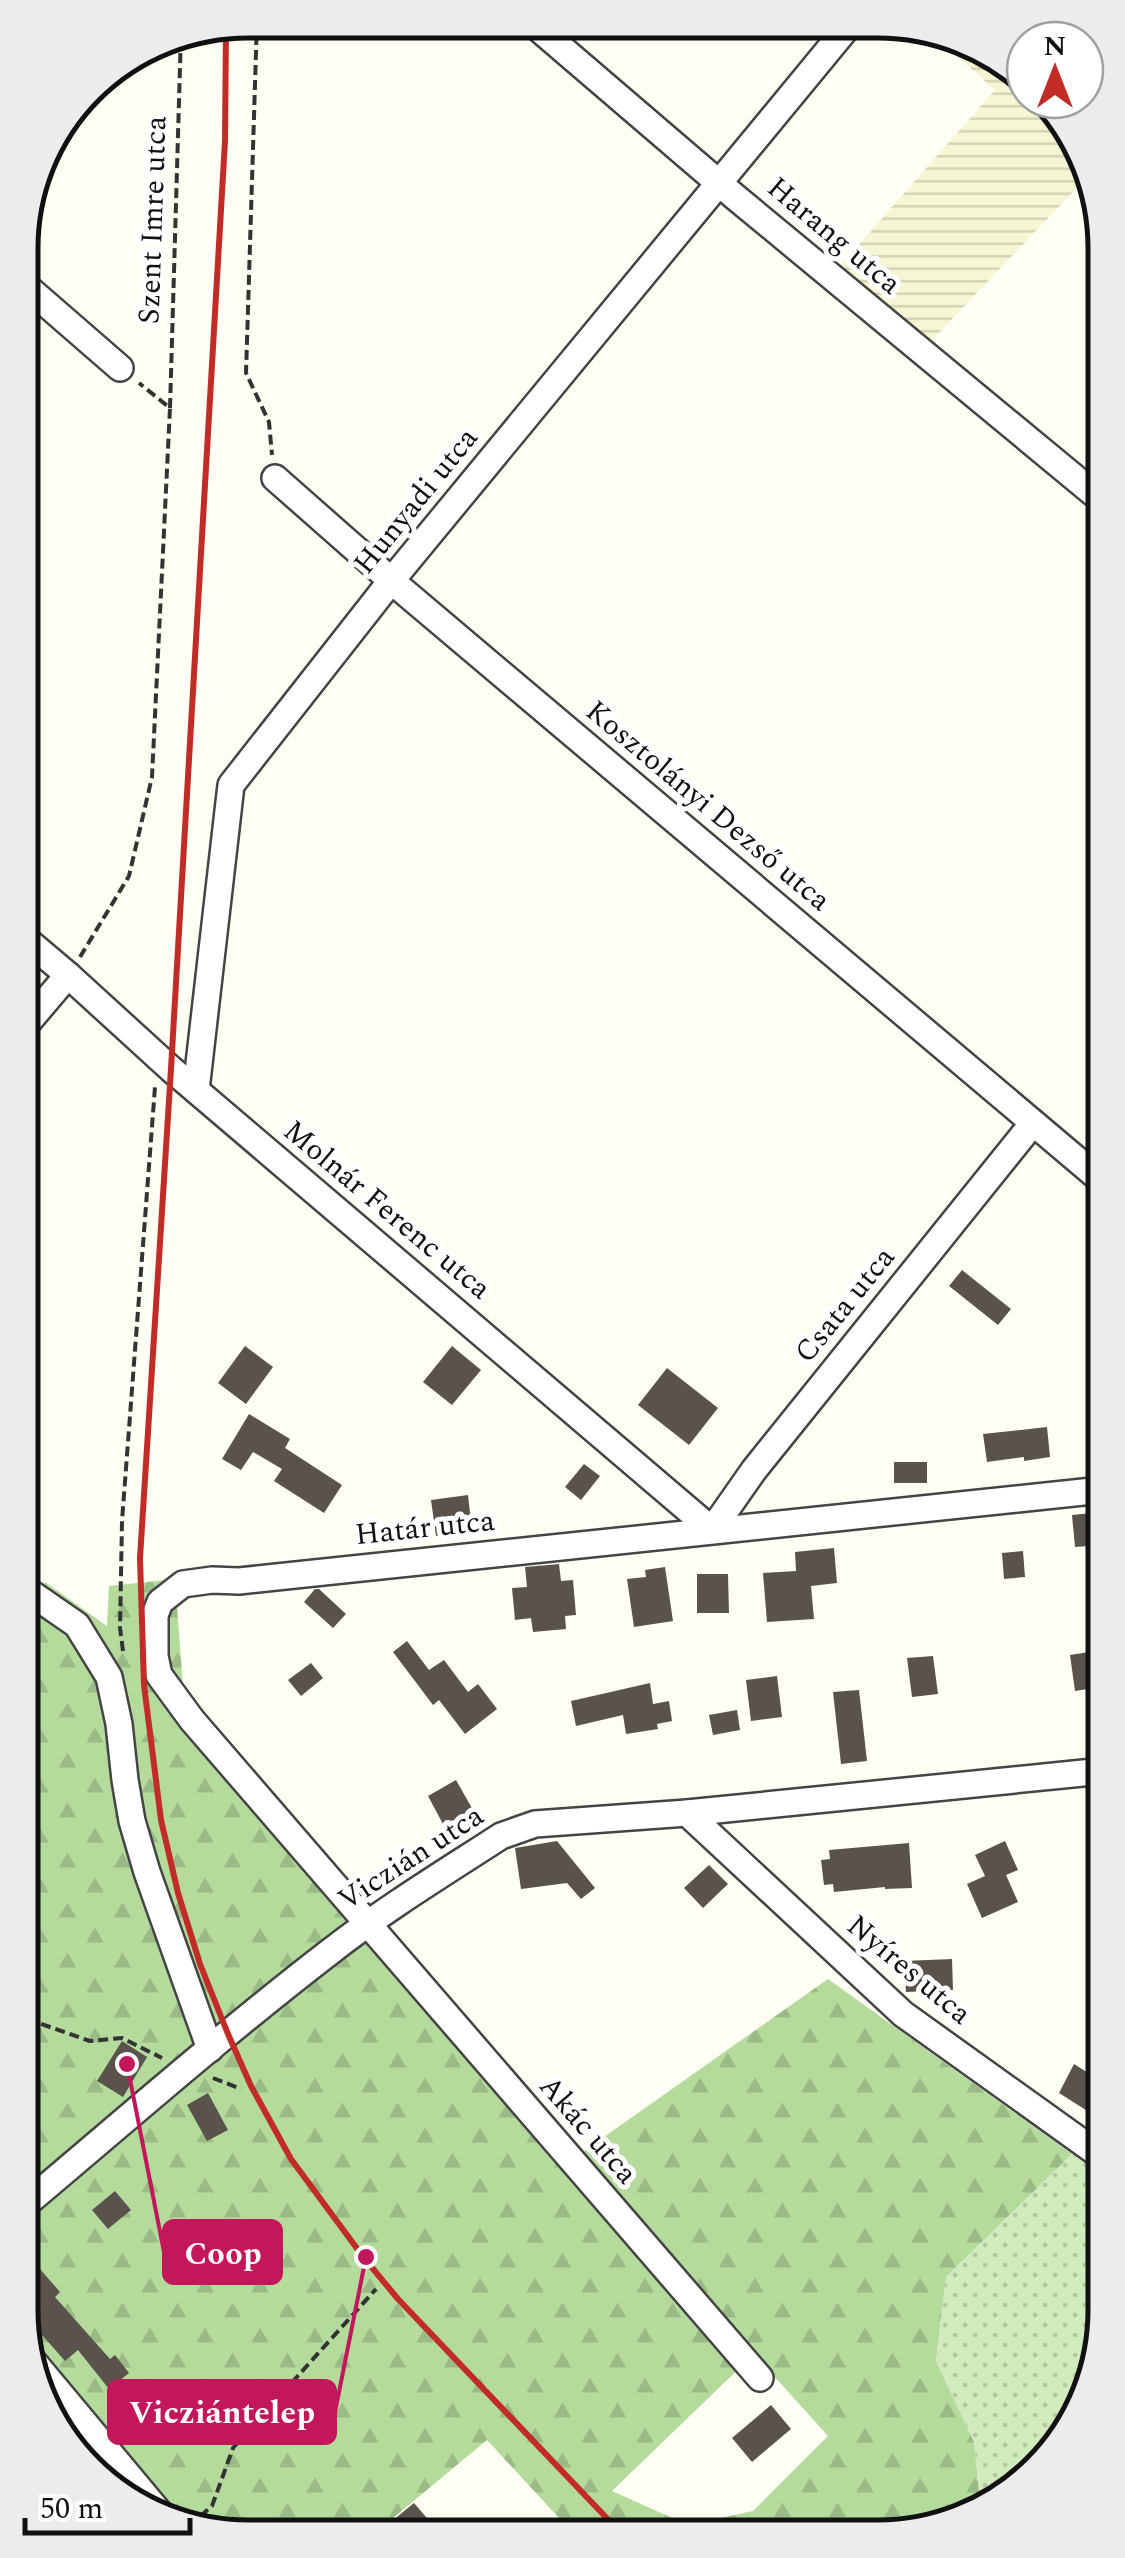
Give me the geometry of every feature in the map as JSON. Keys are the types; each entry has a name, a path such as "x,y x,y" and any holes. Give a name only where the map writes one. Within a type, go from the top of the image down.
{"street":[{"name":"Harang utca","path":"549,38 1088,489"},
{"name":"Hunyadi utca","path":"196,1090 231,785 392,581 838,38"},
{"path":"38,297 120,368"},
{"name":"Kosztolányi Dezső utca","path":"275,478 1088,1169"},
{"name":"Molnár Ferenc utca","path":"38,949 196,1090 712,1530"},
{"path":"38,1010 68,974"},
{"name":"Csata utca","path":"712,1530 754,1470 1033,1123"},
{"name":"Határ utca","path":"367,1924 158,1676 155,1615 160,1602 183,1584 239,1582 1087,1491"},
{"path":"38,1598 77,1625 110,1677 132,1821 210,2049"},
{"name":"Viczián utca","path":"38,2195 210,2049 367,1924 514,1829 1087,1772"},
{"name":"Nyíres utca","path":"687,1813 903,2014 1087,2146"},
{"name":"Akác utca","path":"367,1924 760,2378"},
{"path":"50,2380 143,2492"}],"path":[{"path":"256,38 246,373 269,422 275,478"},
{"name":"Szent Imre utca","path":"68,974 129,876 152,777 170,408 181,49"},
{"path":"120,368 170,408"},
{"path":"124,1667 120,1628 122,1520 158,1057"},
{"path":"38,2024 90,2041 122,2038 149,2053 241,2089"},
{"path":"201,2515 212,2506 233,2448 376,2289"}],"green space":[{"path":"952,52 1005,81 1005,120 1044,120 1072,167 1078,187 930,342 841,265 995,90"},
{"path":"175,1579 183,1687 577,2156 828,1979 1072,2154 946,2277 936,2361 974,2442 979,2494 958,2505 905,2519 711,2520 753,2511 828,2436 754,2354 612,2491 677,2520 561,2520 487,2440 391,2520 220,2519 167,2505 142,2492 99,2459 66,2416 53,2391 39,2338 38,1592 45,1582 107,1626 109,1586"},
{"path":"1072,2154 1087,2164 1087,2324 1072,2391 1059,2416 1026,2459 979,2494 974,2442 936,2361 946,2277"}],"building":[{"path":"962,1270 1011,1309 998,1325 949,1286"},
{"path":"245,1346 273,1367 246,1404 218,1383"},
{"path":"452,1346 481,1370 452,1405 423,1382"},
{"path":"667,1368 718,1408 689,1445 638,1405"},
{"path":"249,1414 290,1439 285,1448 342,1485 324,1513 274,1481 282,1469 253,1452 241,1470 222,1459"},
{"path":"1047,1427 1050,1457 987,1462 983,1434"},
{"path":"894,1462 927,1462 927,1483 894,1483"},
{"path":"584,1464 600,1476 581,1500 565,1487"},
{"path":"468,1495 472,1531 436,1536 431,1500"},
{"path":"1087,1513 1087,1546 1075,1547 1072,1515"},
{"path":"834,1548 837,1583 811,1586 814,1619 767,1622 763,1573 796,1571 795,1552"},
{"path":"1023,1551 1025,1577 1004,1579 1002,1553"},
{"path":"559,1564 561,1581 573,1580 576,1615 565,1616 566,1629 533,1632 531,1618 515,1620 512,1588 527,1587 525,1567"},
{"path":"665,1567 673,1621 634,1627 627,1579 646,1577 645,1570"},
{"path":"697,1574 728,1574 729,1613 697,1613"},
{"path":"315,1589 346,1614 333,1628 304,1602"},
{"path":"407,1641 429,1670 444,1660 468,1692 478,1684 497,1709 465,1734 439,1700 433,1705 393,1652"},
{"path":"1087,1652 1087,1689 1075,1691 1070,1655"},
{"path":"933,1656 938,1694 912,1697 907,1658"},
{"path":"311,1663 323,1678 301,1696 288,1680"},
{"path":"777,1676 782,1717 751,1721 746,1680"},
{"path":"650,1683 653,1704 669,1701 672,1721 657,1724 658,1729 626,1734 623,1715 576,1726 571,1701"},
{"path":"859,1690 867,1761 841,1764 833,1692"},
{"path":"737,1710 740,1730 713,1735 709,1715"},
{"path":"456,1780 473,1810 444,1826 428,1796"},
{"path":"557,1841 595,1888 581,1899 567,1883 521,1889 515,1848"},
{"path":"1005,1841 1018,1870 1006,1875 1018,1902 982,1918 967,1884 985,1876 975,1855"},
{"path":"909,1843 912,1888 834,1892 833,1884 824,1885 821,1860 830,1859 829,1850"},
{"path":"709,1865 728,1884 703,1908 684,1888"},
{"path":"952,1959 953,1990 906,1992 904,1961"},
{"path":"122,2041 147,2057 123,2097 97,2081"},
{"path":"1074,2064 1087,2072 1087,2111 1059,2093"},
{"path":"208,2093 228,2130 207,2141 187,2105"},
{"path":"115,2191 131,2210 108,2229 92,2210"},
{"path":"38,2271 60,2292 55,2297 110,2359 115,2355 129,2373 109,2389 78,2350 65,2361 39,2331"},
{"path":"771,2405 791,2429 752,2462 732,2438"},
{"path":"414,2503 429,2520 393,2520"}],"railway":[{"path":"226,39 225,141 140,1558 144,1685 161,1820 200,1964 251,2086 291,2159 398,2299 609,2520"}],"place":[{"name":"Coop","path":"127,2064"},
{"name":"Vicziántelep","path":"366,2257"}]}
